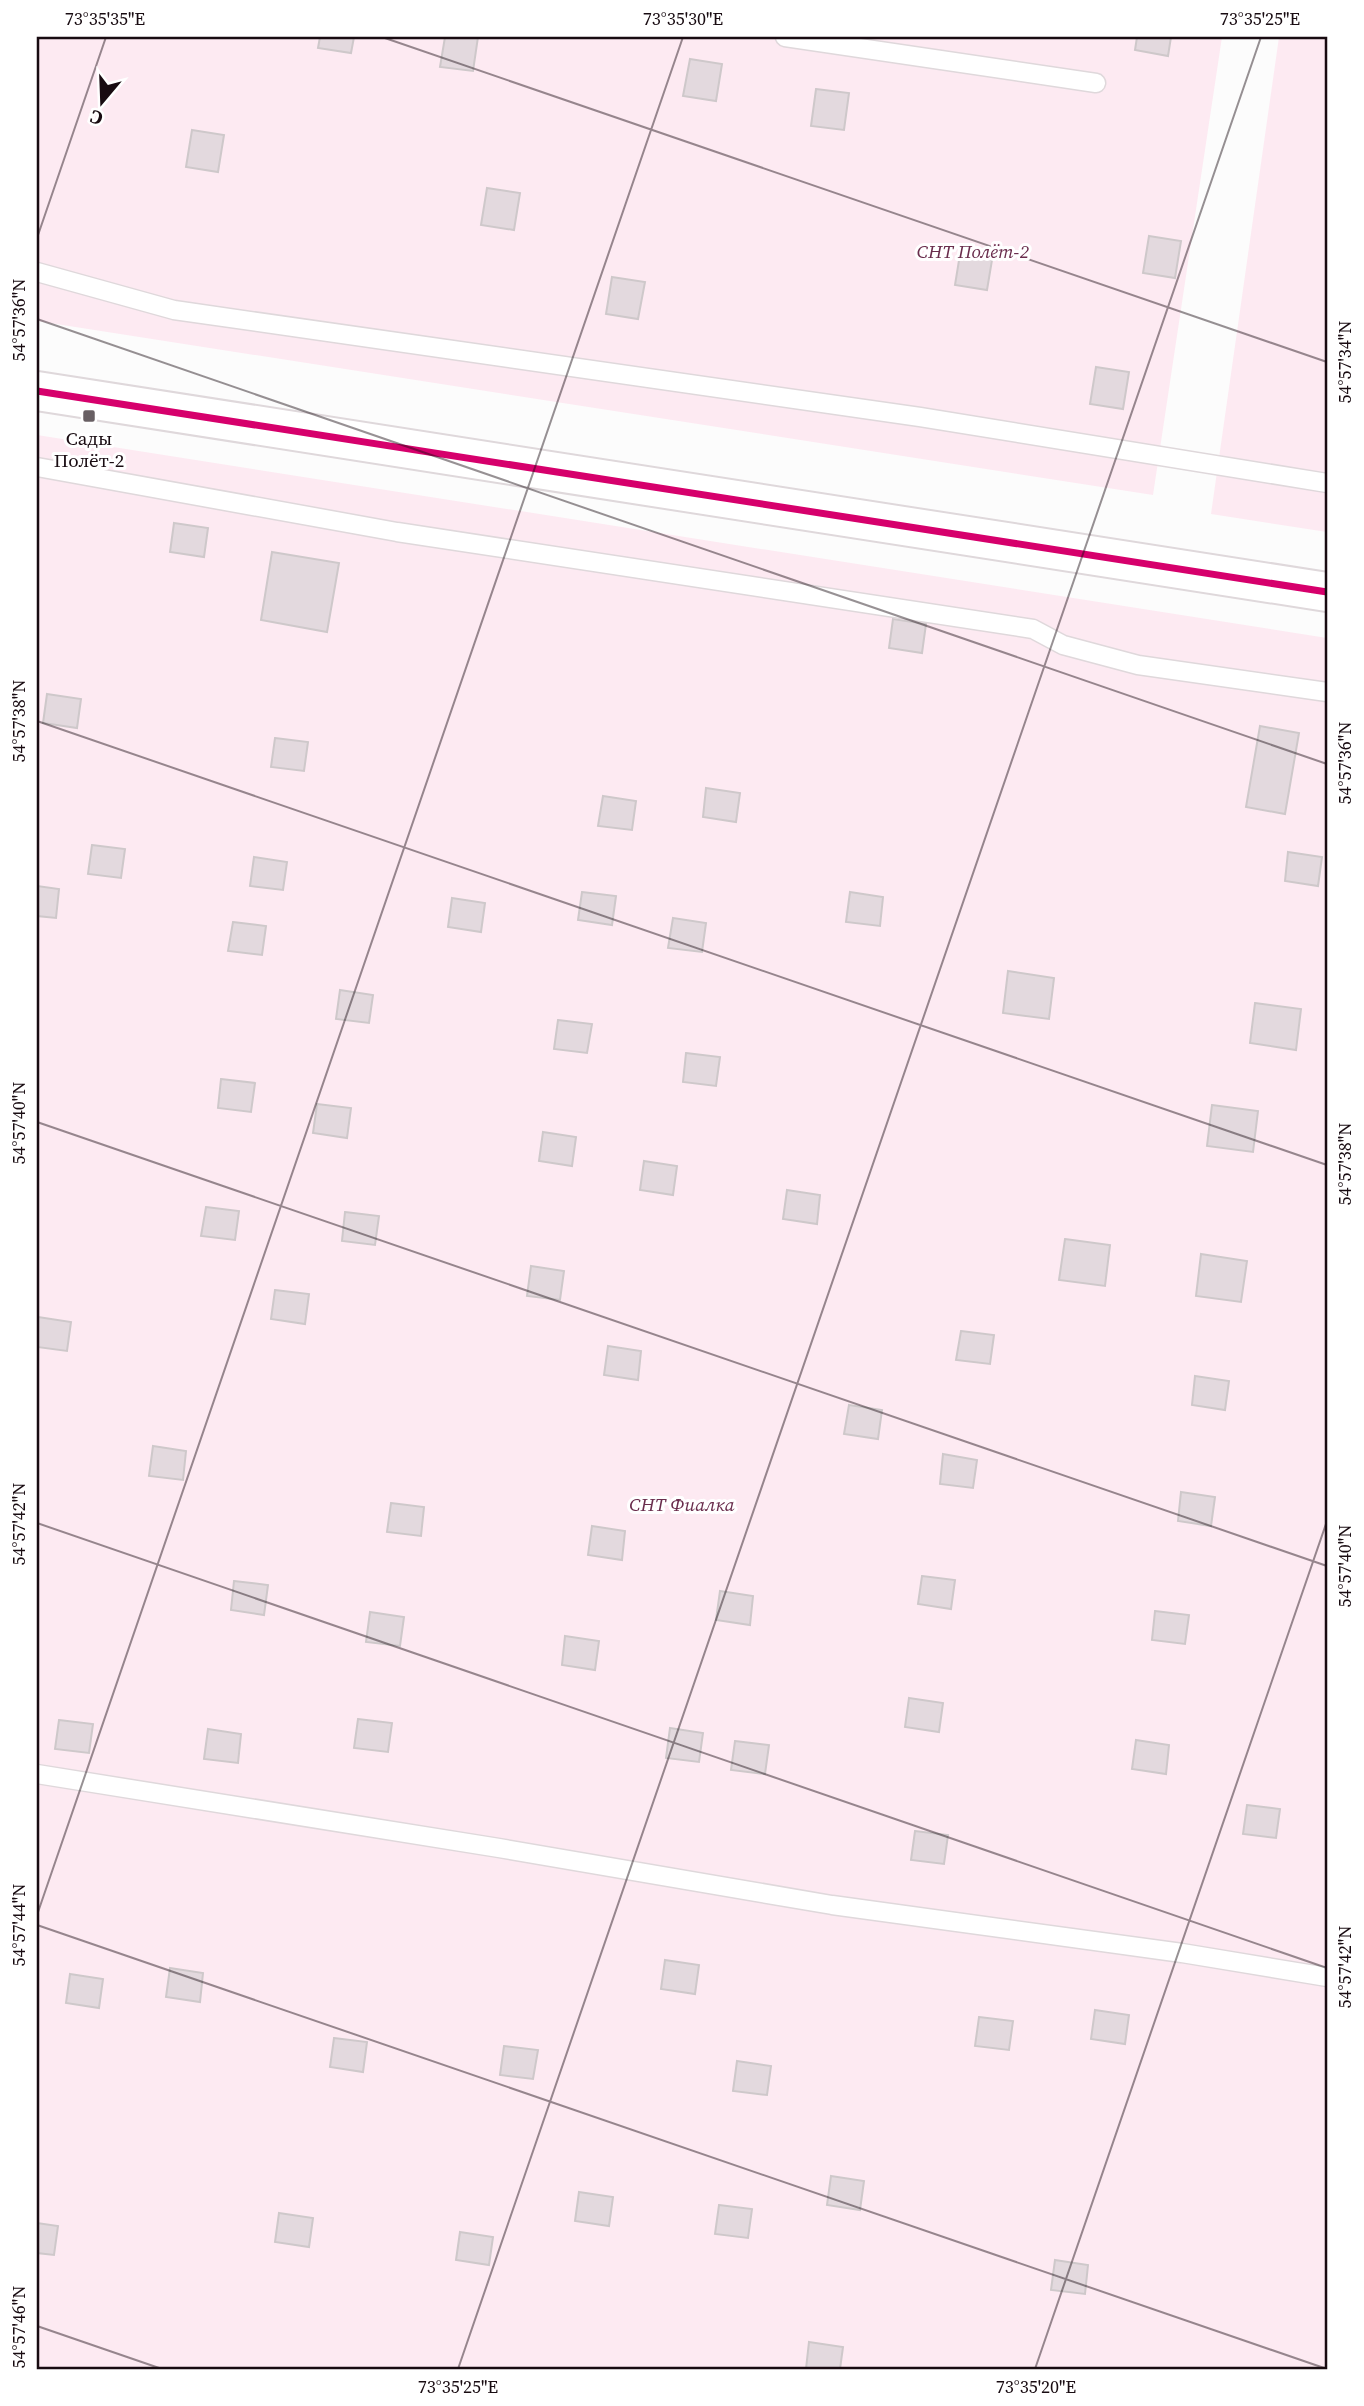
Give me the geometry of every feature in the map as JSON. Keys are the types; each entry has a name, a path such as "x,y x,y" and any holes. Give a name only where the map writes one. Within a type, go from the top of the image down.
{"street":[{"path":"37,391 1327,592"}],"lane":[{"path":"785,37 1096,83"},
{"path":"37,272 174,310 920,417 1327,483"},
{"path":"37,467 397,531 1033,629 1063,645 1138,664 1327,692"},
{"path":"37,1774 832,1905 1182,1953 1327,1977"}],"green space":[{"name":"СНТ Полёт-2","path":"37,37 1222,37 1153,495 37,321"},
{"path":"1279,37 1327,37 1327,532 1211,514"},
{"name":"СНТ Фиалка","path":"37,435 1327,638 1327,2369 37,2369"}],"building":[{"path":"320,37 354,37 351,53 318,48"},
{"path":"445,37 478,37 473,71 440,67"},
{"path":"1137,37 1171,37 1168,56 1135,50"},
{"path":"690,59 722,64 716,101 683,96"},
{"path":"816,89 849,93 844,130 811,126"},
{"path":"192,130 224,135 218,172 186,167"},
{"path":"487,188 520,193 514,230 481,225"},
{"path":"1149,236 1181,241 1175,278 1143,273"},
{"path":"961,248 993,254 987,290 955,285"},
{"path":"612,277 645,282 638,319 606,314"},
{"path":"1096,367 1129,372 1123,409 1090,404"},
{"path":"174,523 208,528 204,557 170,552"},
{"path":"272,552 339,563 327,632 261,620"},
{"path":"893,619 926,624 922,653 889,648"},
{"path":"47,694 81,699 77,728 43,723"},
{"path":"1260,726 1299,733 1285,814 1246,807"},
{"path":"275,738 308,742 304,771 271,767"},
{"path":"706,788 740,793 736,822 703,817"},
{"path":"603,796 636,801 632,830 598,826"},
{"path":"92,845 125,849 121,878 88,874"},
{"path":"1288,852 1322,857 1318,886 1285,881"},
{"path":"254,857 287,862 283,890 250,886"},
{"path":"37,886 59,889 56,918 37,916"},
{"path":"582,892 616,896 612,925 578,920"},
{"path":"850,892 883,897 880,926 846,922"},
{"path":"452,898 485,903 481,932 448,927"},
{"path":"673,918 706,923 702,952 668,948"},
{"path":"233,922 266,926 262,955 228,951"},
{"path":"1008,971 1054,978 1049,1019 1003,1013"},
{"path":"340,990 373,995 369,1023 336,1019"},
{"path":"1255,1003 1301,1009 1296,1050 1250,1043"},
{"path":"558,1020 592,1024 587,1053 554,1049"},
{"path":"686,1053 720,1057 716,1086 683,1082"},
{"path":"221,1079 255,1083 251,1112 218,1108"},
{"path":"317,1104 351,1108 347,1138 313,1133"},
{"path":"1212,1105 1258,1111 1253,1152 1207,1146"},
{"path":"543,1132 576,1137 572,1166 539,1161"},
{"path":"644,1161 677,1166 673,1195 640,1190"},
{"path":"787,1190 820,1195 817,1224 783,1219"},
{"path":"206,1207 239,1211 235,1240 201,1236"},
{"path":"345,1212 379,1216 375,1245 342,1241"},
{"path":"1065,1239 1110,1245 1105,1286 1059,1280"},
{"path":"1201,1254 1247,1261 1241,1302 1196,1296"},
{"path":"531,1266 564,1271 560,1300 527,1296"},
{"path":"275,1290 309,1294 305,1324 271,1319"},
{"path":"38,1317 71,1322 67,1351 37,1347"},
{"path":"961,1331 994,1335 990,1364 956,1360"},
{"path":"608,1346 641,1351 638,1380 604,1375"},
{"path":"1195,1376 1229,1381 1225,1410 1192,1405"},
{"path":"849,1405 882,1410 878,1439 844,1434"},
{"path":"153,1446 186,1451 183,1480 149,1476"},
{"path":"943,1454 977,1460 973,1488 940,1484"},
{"path":"1181,1492 1215,1497 1211,1526 1178,1521"},
{"path":"391,1503 424,1507 421,1536 387,1532"},
{"path":"592,1526 625,1531 622,1560 588,1555"},
{"path":"922,1576 955,1580 951,1609 918,1604"},
{"path":"234,1581 268,1585 264,1615 231,1610"},
{"path":"720,1591 753,1596 750,1625 716,1620"},
{"path":"1155,1611 1189,1615 1185,1644 1152,1640"},
{"path":"370,1612 404,1617 400,1646 366,1642"},
{"path":"565,1636 599,1641 595,1670 562,1665"},
{"path":"909,1698 943,1703 939,1732 905,1727"},
{"path":"358,1719 392,1723 388,1752 354,1748"},
{"path":"59,1720 93,1724 89,1753 55,1749"},
{"path":"670,1728 703,1733 699,1762 666,1758"},
{"path":"208,1729 241,1734 238,1763 204,1759"},
{"path":"1136,1740 1169,1745 1166,1774 1132,1769"},
{"path":"735,1741 769,1745 765,1774 731,1770"},
{"path":"1247,1805 1280,1809 1276,1838 1243,1834"},
{"path":"915,1831 948,1835 944,1864 911,1860"},
{"path":"665,1960 699,1965 695,1994 661,1989"},
{"path":"170,1968 203,1973 200,2002 166,1997"},
{"path":"70,1974 103,1979 99,2008 66,2003"},
{"path":"1095,2010 1129,2015 1125,2044 1091,2039"},
{"path":"979,2017 1013,2021 1009,2050 975,2046"},
{"path":"334,2038 367,2042 363,2072 330,2067"},
{"path":"504,2046 538,2050 533,2079 500,2075"},
{"path":"737,2061 771,2066 767,2095 733,2091"},
{"path":"831,2176 864,2181 860,2210 827,2205"},
{"path":"579,2192 613,2197 609,2226 575,2221"},
{"path":"719,2205 752,2209 748,2238 715,2234"},
{"path":"279,2213 313,2218 309,2247 275,2242"},
{"path":"37,2223 58,2226 54,2255 37,2253"},
{"path":"460,2232 493,2237 489,2265 456,2260"},
{"path":"1055,2260 1088,2265 1085,2294 1051,2290"},
{"path":"809,2342 843,2347 840,2369 806,2369"}],"cycle path":[{"path":"37,391 1327,592"}],"place":[{"name":"Сады Полёт-2","path":"89,416"}]}
